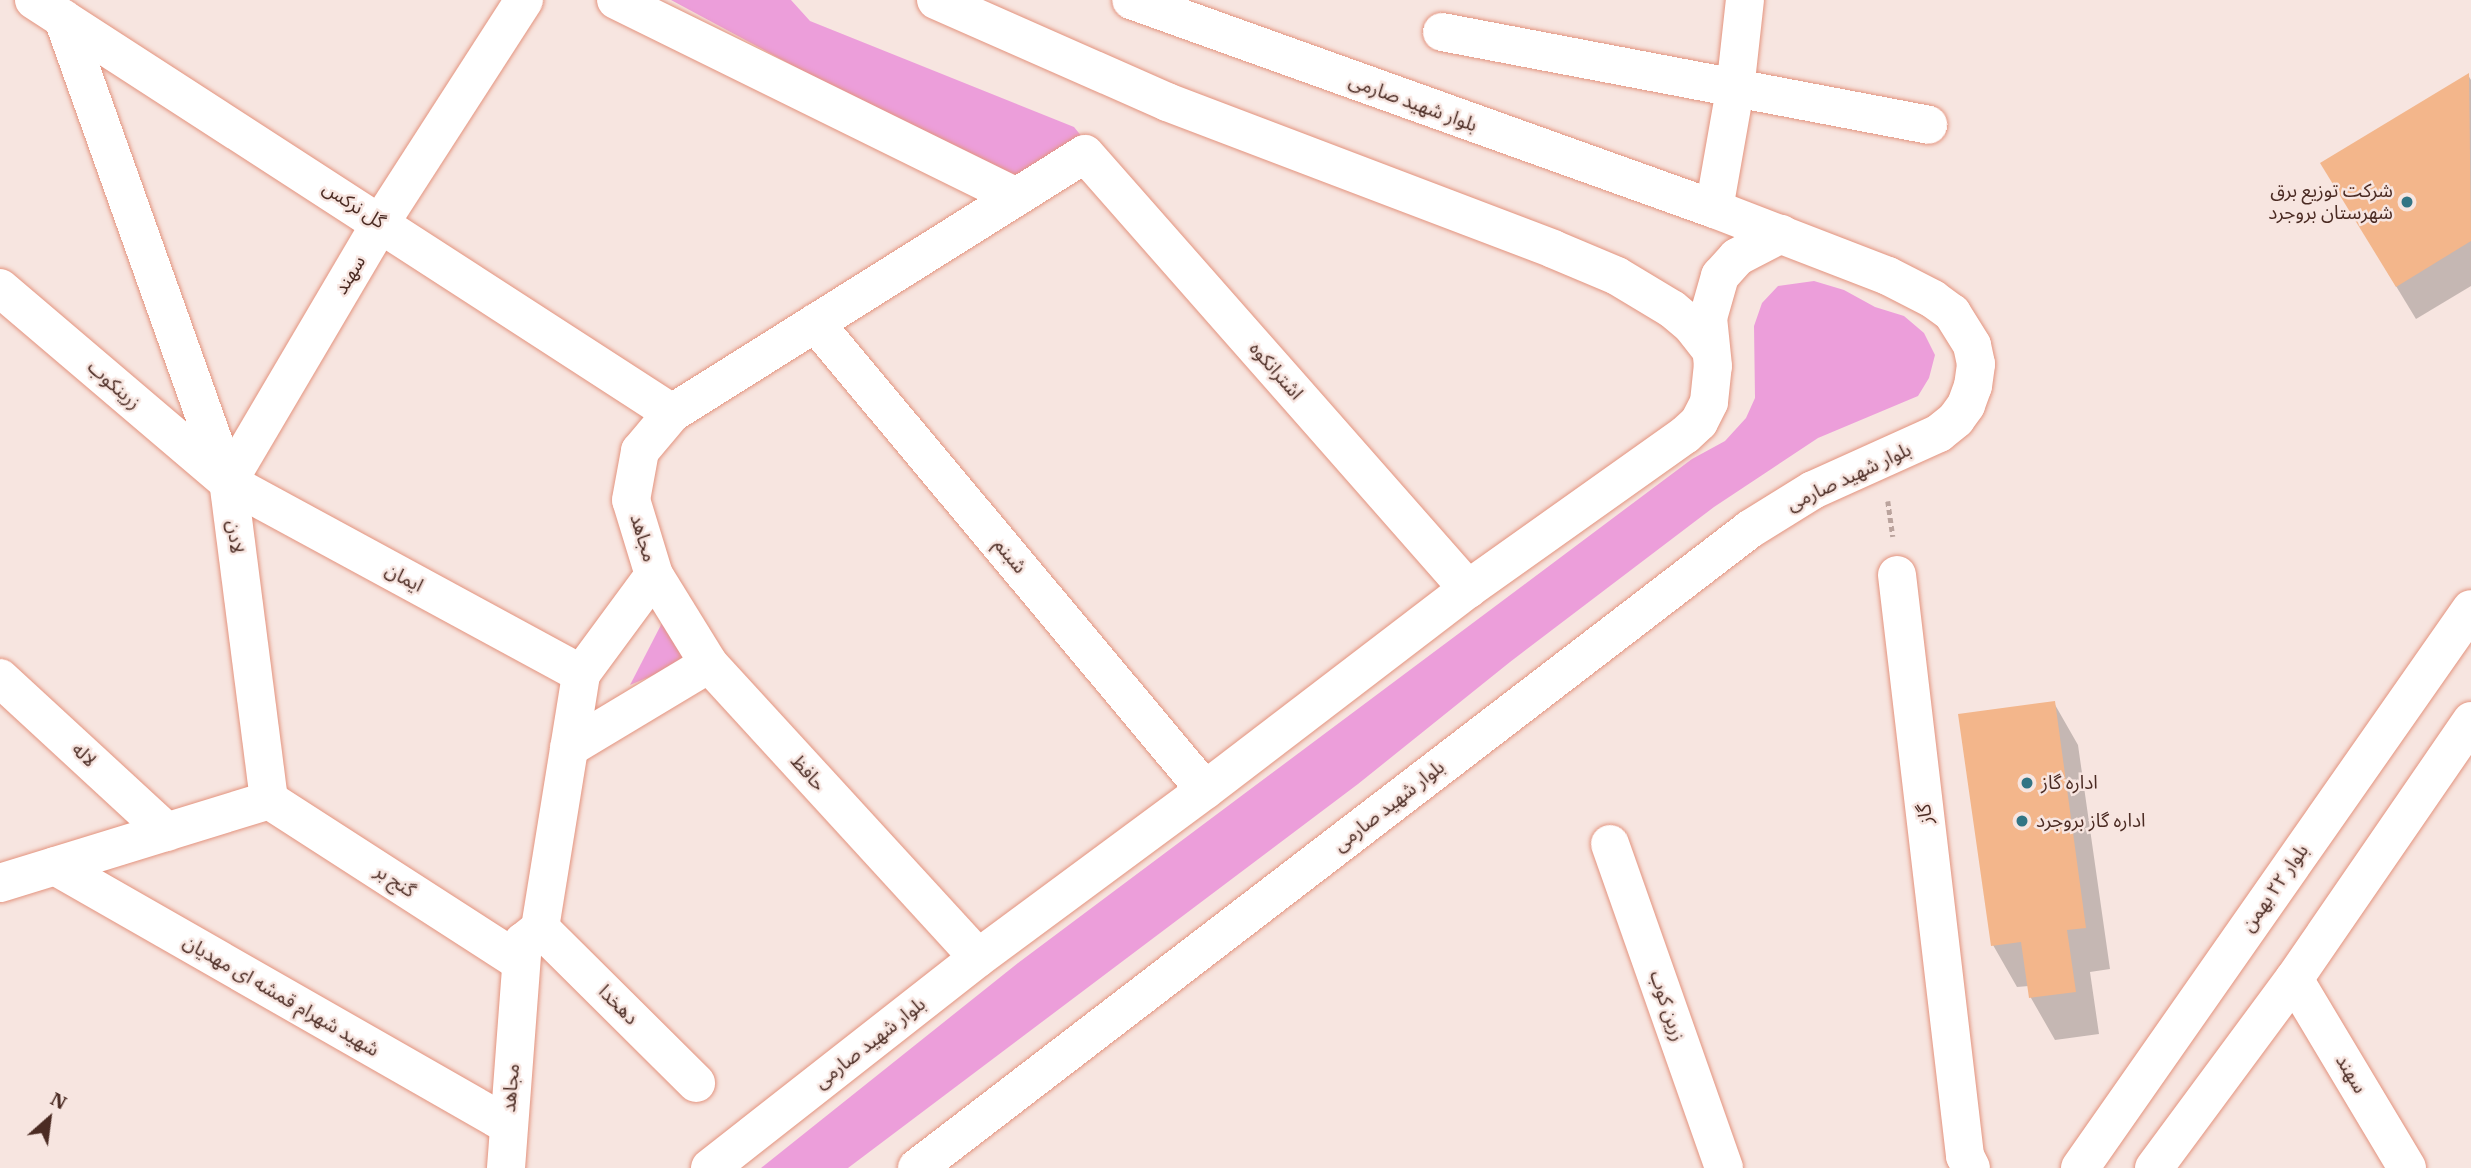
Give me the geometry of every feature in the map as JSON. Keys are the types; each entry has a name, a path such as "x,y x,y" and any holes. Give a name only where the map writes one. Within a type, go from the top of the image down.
{"street":[{"name":"سهند","path":"228,482 381,222 524,0"},
{"path":"616,0 1016,197"},
{"path":"936,0 1167,102 1553,249 1617,276 1672,309 1692,326 1710,349"},
{"name":"بلوار شهید صارمی","path":"917,1168 1750,529 1812,490 1920,444 1956,419 1966,405 1973,386 1976,364 1972,345 1952,313 1933,299 1888,276 1714,209 1131,0"},
{"path":"1714,209 1735,90 1745,0"},
{"name":"گل نرکس","path":"48,9 381,222 672,413"},
{"name":"لادن","path":"48,9 228,482 269,800"},
{"path":"1442,32 1928,125"},
{"name":"مجاهد","path":"506,1168 523,942 540,928 581,674 654,575 631,500 640,451 672,413 1085,154"},
{"name":"اشترانکوه","path":"1085,154 1468,589"},
{"name":"بلوار شهید صارمی","path":"710,1168 978,958 1205,790 1468,589 1699,422 1709,401 1712,384 1708,318 1720,276 1737,257 1781,234"},
{"name":"زرینکوب","path":"0,288 228,482"},
{"name":"شبنم","path":"815,323 1205,790"},
{"name":"ایمان","path":"228,482 581,674"},
{"name":"حافظ","path":"654,575 709,664 978,958"},
{"name":"گاز","path":"1897,575 1964,1142 1971,1168"},
{"name":"بلوار ۲۲ بهمن","path":"2080,1168 2471,609"},
{"path":"569,748 709,664"},
{"name":"لاله","path":"0,678 167,832"},
{"path":"2154,1168 2294,979 2471,721"},
{"path":"0,883 269,800"},
{"name":"گنج بر","path":"269,800 520,962"},
{"name":"زرین کوب","path":"1610,844 1724,1168"},
{"name":"شهید شهرام قمشه ای مهدیان","path":"55,866 508,1125"},
{"name":"دهخدا","path":"540,928 696,1083"},
{"name":"سهند","path":"2294,979 2407,1168"}],"path":[{"path":"1883,458 1897,575"}],"shaded area":[{"path":"671,0 791,0 810,21 1074,127 1087,143 1011,183"},
{"path":"1814,281 1844,290 1875,307 1904,316 1924,333 1935,355 1929,378 1918,396 1818,438 1714,507 1510,662 1358,784 848,1168 761,1168 1018,963 1692,459 1725,441 1746,418 1755,398 1754,326 1762,303 1778,286"},
{"path":"663,621 687,661 630,685"}],"building":[{"name":"شرکت توزیع برق شهرستان بروجرد","path":"2469,73 2471,241 2396,287 2320,163"},
{"name":"اداره گاز بروجرد","path":"2055,701 2086,928 2067,930 2076,992 2029,998 2021,942 1991,946 1958,714"}],"place":[{"name":"شرکت توزیع برق شهرستان بروجرد","path":"2407,202"},
{"name":"اداره گاز","path":"2027,783"},
{"name":"اداره گاز بروجرد","path":"2022,821"}]}
